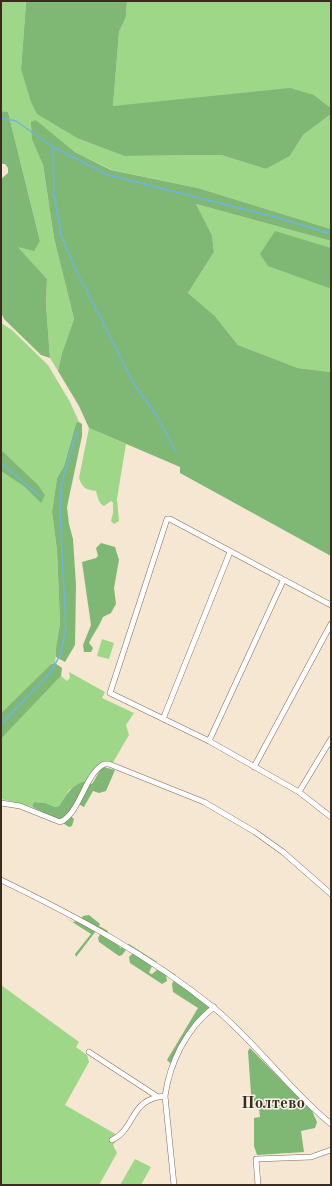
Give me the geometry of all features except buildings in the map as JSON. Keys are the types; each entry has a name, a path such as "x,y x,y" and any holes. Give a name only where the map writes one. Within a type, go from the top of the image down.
{"street":[{"path":"331,605 283,581 170,518 166,521 110,693 209,741 299,792 331,818"},
{"path":"163,719 230,552"},
{"path":"209,741 283,581"},
{"path":"254,767 331,624"},
{"path":"299,792 331,739"},
{"path":"1,803 20,806 60,822 69,816 96,770 104,764 109,764 204,802 254,832 283,852 331,894"},
{"path":"1,880 97,930 158,967 214,1007 331,1124"},
{"path":"174,1185 165,1096 171,1068 192,1028 214,1007"},
{"path":"90,1052 158,1097"},
{"path":"112,1140 123,1133 140,1106 158,1097 165,1096"},
{"path":"258,1185 256,1159 311,1157 331,1150"}],"green space":[{"path":"1,1 28,1 26,3 21,69 79,139 124,156 221,155 266,169 290,156 303,135 331,114 331,229 198,188 112,170 75,152 36,120 32,140 43,165 54,238 74,319 62,353 58,371 50,358 46,304 47,279 17,246 40,241 8,112 1,111"},
{"path":"28,1 127,1 126,17 119,32 113,106 290,88 314,95 331,108 331,114 303,135 290,156 266,169 221,155 124,156 79,139 37,114 31,102 21,69 26,3"},
{"path":"127,1 331,1 331,108 314,95 113,106 119,32 126,17"},
{"path":"1,111 8,112 40,241 34,251 18,247 47,279 46,304 50,358 41,355 4,319 1,312 1,179 8,173 8,168 5,164 1,164"},
{"path":"36,120 75,152 111,170 198,188 331,229 331,241 196,204 212,235 214,252 188,293 215,316 238,345 298,368 331,372 331,556 180,473 180,467 89,428 79,406 58,371 62,353 74,319 54,238 43,165 32,140 31,122"},
{"path":"196,204 331,241 331,372 298,368 238,345 215,316 188,293 214,252 212,235"},
{"path":"275,231 331,248 331,286 329,288 268,266 260,254"},
{"path":"1,323 12,330 48,365 70,402 79,422 76,423 64,466 57,478 52,512 57,551 60,624 55,663 51,664 1,713"},
{"path":"79,422 82,424 82,436 67,507 73,539 76,585 75,645 65,662 56,657 60,624 57,551 52,512 57,478 64,466 76,423"},
{"path":"89,428 126,444 117,499 119,521 114,524 111,521 113,503 111,501 104,506 102,505 98,500 96,491 85,488 79,478"},
{"path":"1,450 38,485 45,495 41,503 25,487 1,471"},
{"path":"101,543 115,547 119,560 114,588 116,604 111,613 103,617 89,643 93,648 91,652 84,652 83,645 91,625 82,562 98,556 96,548"},
{"path":"102,639 114,643 109,659 97,656"},
{"path":"55,663 62,668 61,676 1,739 1,713 51,664"},
{"path":"69,672 105,692 102,698 134,713 126,725 129,735 112,764 103,762 95,768 86,781 69,790 59,806 55,807 46,803 34,802 32,807 1,799 1,739 61,676 67,681 70,678"},
{"path":"104,767 115,770 106,791 99,793 93,791 84,807 75,802 68,814 74,819 72,826 69,827 32,807 34,802 46,803 55,807 59,806 73,787 86,781 92,784 101,769"},
{"path":"89,915 100,924 99,926 108,931 105,937 119,945 120,948 129,944 157,962 152,966 149,973 152,974 162,966 176,975 166,975 167,981 162,984 130,963 129,957 132,954 131,951 126,950 119,956 99,942 98,938 101,933 96,931 76,957 75,954 91,934 66,918 73,922 81,920 83,916"},
{"path":"174,980 209,1006 209,1009 170,1063 167,1060 198,1008 173,992 172,984"},
{"path":"1,985 79,1042 76,1047 87,1055 89,1062 65,1105 119,1136 113,1145 117,1153 99,1185 1,1185"},
{"path":"250,1048 312,1111 317,1122 315,1128 301,1131 304,1152 257,1155 254,1146 254,1118 260,1117 259,1108 252,1108 248,1051"},
{"path":"135,1159 151,1167 141,1185 120,1185"}],"waterway":[{"path":"1,118 16,121 53,147 108,175 279,218 331,234"},
{"path":"53,147 54,195 61,235 76,270 135,386 157,416 176,452"},
{"path":"1,724 51,672 60,655 66,628 60,513 61,486 77,431"},
{"path":"1,463 41,497"}],"district":[{"name":"Полтево","path":"273,1104"}]}
